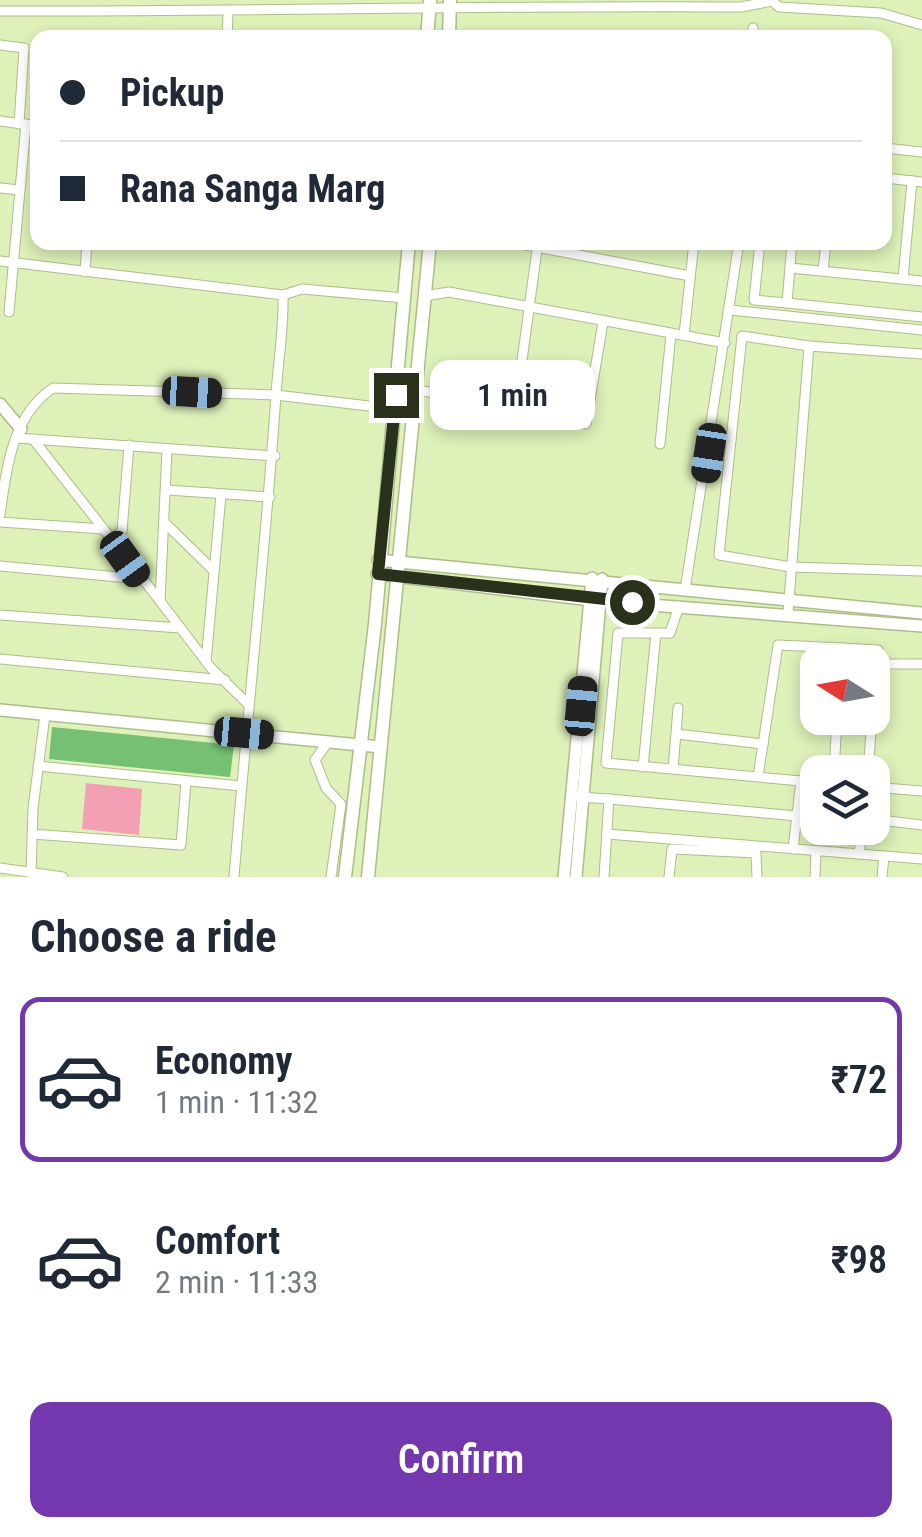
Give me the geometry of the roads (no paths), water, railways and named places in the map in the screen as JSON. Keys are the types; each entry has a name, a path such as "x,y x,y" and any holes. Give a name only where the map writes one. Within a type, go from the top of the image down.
{"main road":[{"path":"428,30 430,3"},
{"path":"449,30 450,4"},
{"path":"346,877 408,250"},
{"path":"368,877 429,250"}],"street":[{"path":"0,11 53,6 228,14 430,3 742,4 772,0 780,8 882,13 922,26"},
{"path":"227,30 228,14"},
{"path":"0,45 24,48 26,55 9,312"},
{"path":"26,55 30,55"},
{"path":"0,121 30,125"},
{"path":"892,149 922,152"},
{"path":"892,179 917,182 903,280"},
{"path":"0,188 20,190"},
{"path":"85,272 86,250"},
{"path":"415,390 516,405 538,250"},
{"path":"563,250 690,276"},
{"path":"684,336 693,250"},
{"path":"685,590 738,250"},
{"path":"759,250 754,300 922,317"},
{"path":"786,303 791,250"},
{"path":"824,272 825,250"},
{"path":"0,261 282,295 302,288 404,298"},
{"path":"790,268 922,281"},
{"path":"424,296 450,292 725,343"},
{"path":"234,877 244,733 274,456 282,295"},
{"path":"730,310 922,330"},
{"path":"586,424 602,322"},
{"path":"660,444 671,334"},
{"path":"922,354 809,346 742,336 717,553 791,567 922,571"},
{"path":"788,607 809,346"},
{"path":"103,529 0,519 17,437 35,400 53,388 276,395 394,409"},
{"path":"0,404 17,437"},
{"path":"0,437 274,456"},
{"path":"33,439 206,662 248,704"},
{"path":"711,440 731,440"},
{"path":"110,540 122,531 129,446"},
{"path":"160,601 167,450"},
{"path":"709,453 730,454"},
{"path":"168,490 270,496"},
{"path":"206,662 221,495"},
{"path":"165,522 214,571"},
{"path":"0,566 140,579"},
{"path":"378,567 597,579 922,626"},
{"path":"399,568 595,600 922,613"},
{"path":"576,877 578,797 597,579"},
{"path":"680,604 673,629 656,634 618,634 606,763 800,781"},
{"path":"0,614 180,628"},
{"path":"643,766 656,634"},
{"path":"758,776 778,645 800,646"},
{"path":"0,660 224,680"},
{"path":"890,664 922,664"},
{"path":"673,769 678,708"},
{"path":"0,720 0,710 381,748"},
{"path":"31,873 45,715"},
{"path":"677,734 762,744"},
{"path":"328,742 315,760 326,788 340,804 331,877"},
{"path":"38,766 241,786"},
{"path":"32,834 181,845 186,780"},
{"path":"793,849 800,788"},
{"path":"890,788 922,792"},
{"path":"578,797 796,816"},
{"path":"564,877 578,797"},
{"path":"604,877 609,800"},
{"path":"890,822 922,825"},
{"path":"607,834 922,859"},
{"path":"860,854 861,845"},
{"path":"669,877 672,848 756,853 757,877"},
{"path":"815,877 816,851"},
{"path":"882,877 884,856"},
{"path":"0,868 63,877"}]}
